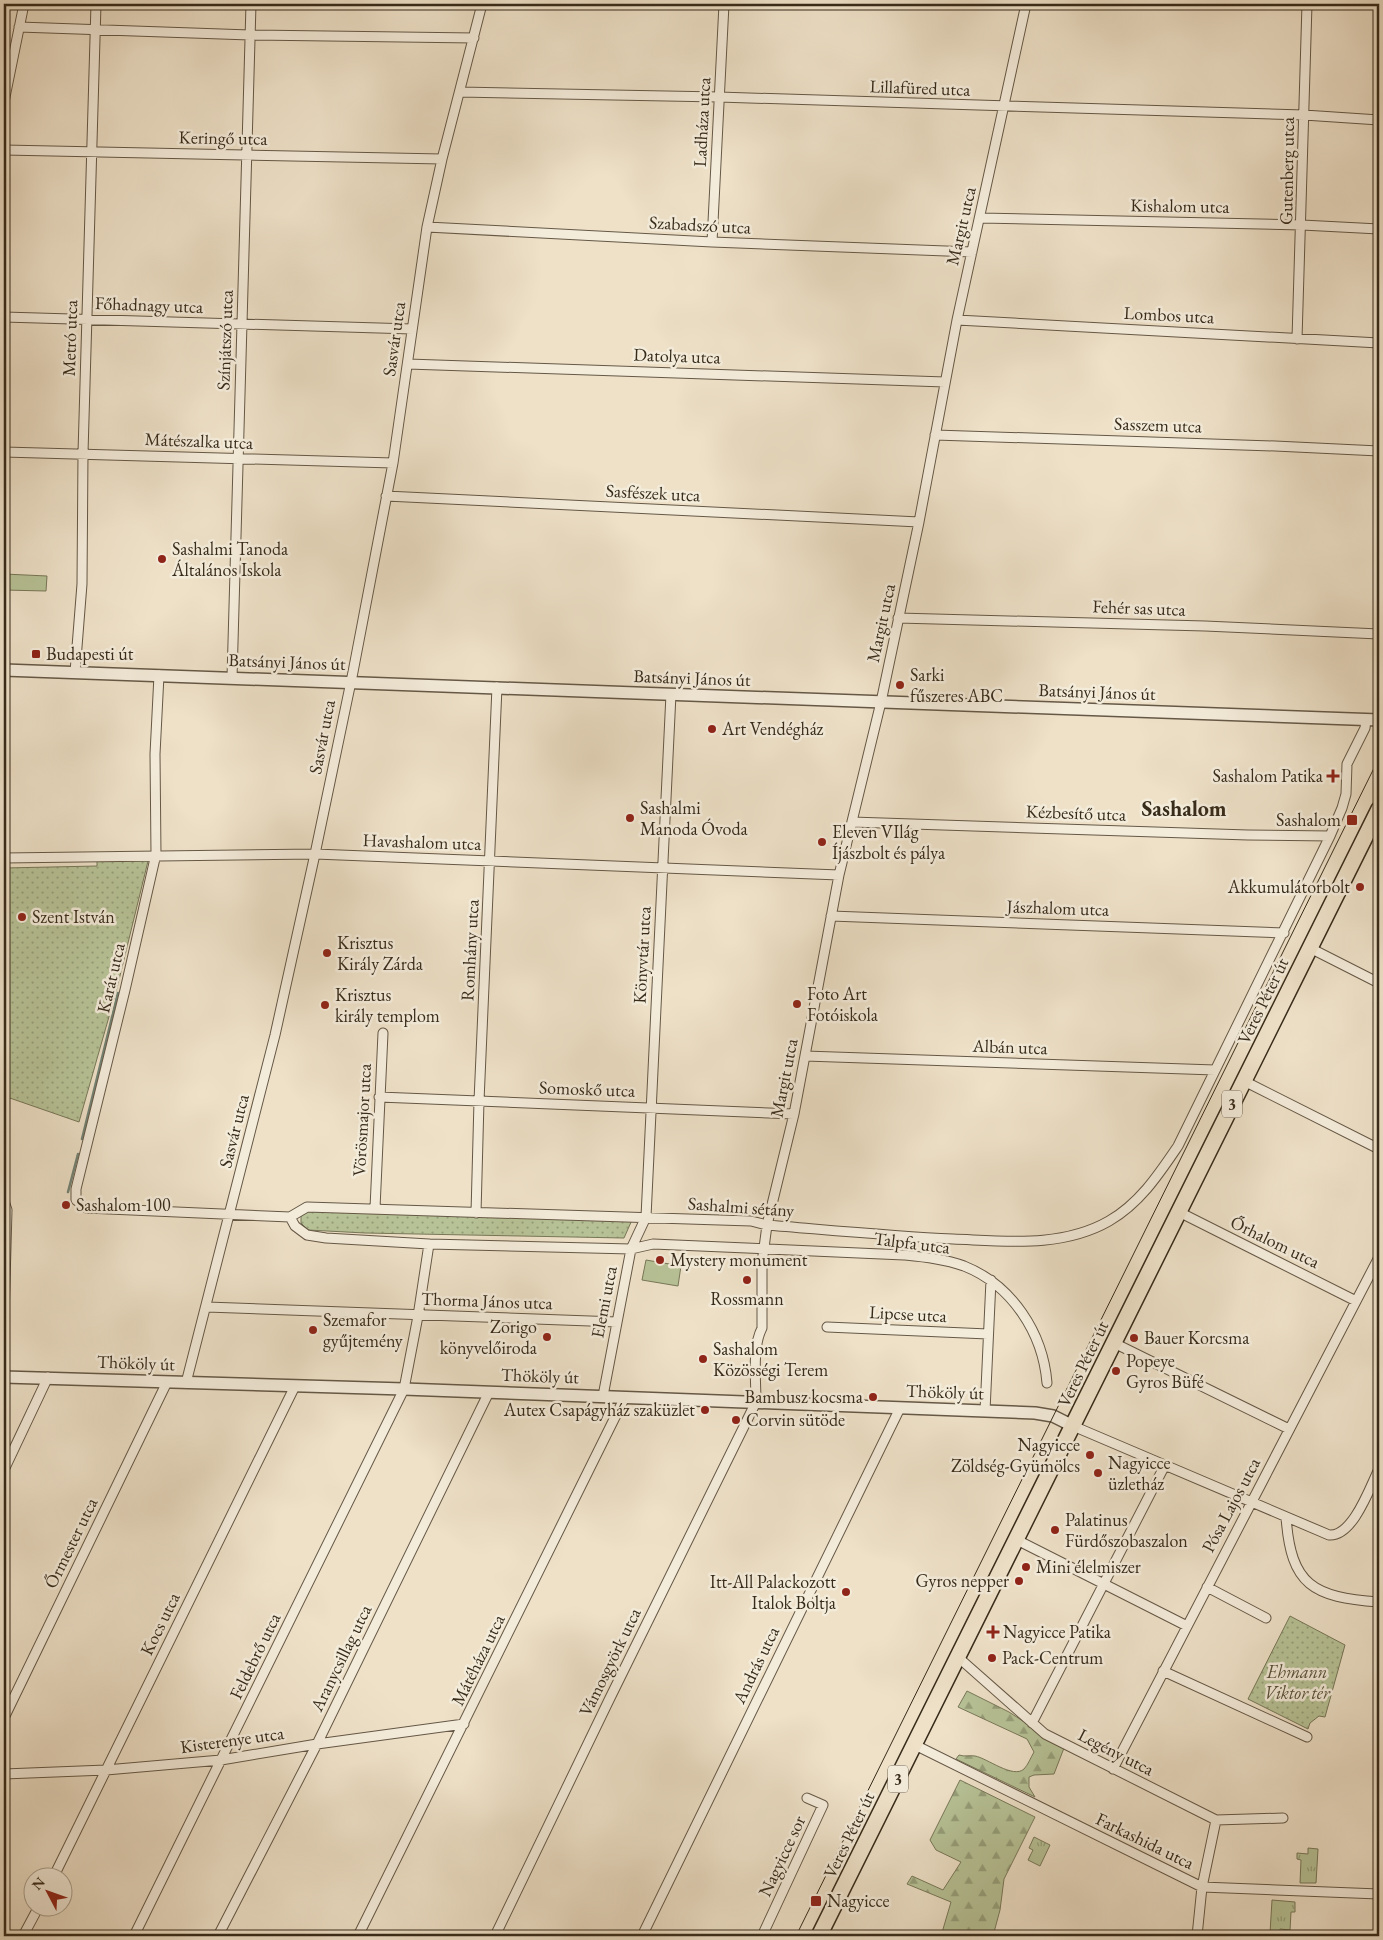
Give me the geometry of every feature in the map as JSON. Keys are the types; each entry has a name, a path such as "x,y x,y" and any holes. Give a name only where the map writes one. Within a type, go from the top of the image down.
{"main road":[{"name":"Veres Péter út","path":"819,1936 959,1658 1310,948 1377,819"}],"street":[{"path":"4,97 24,4"},
{"name":"Metró utca","path":"75,672 82,584 83,453 96,4"},
{"name":"Színjátszó utca","path":"232,678 251,4"},
{"name":"Sasvár utca","path":"186,1383 207,1307 275,1035 315,854 351,682 392,463 408,364 426,227 482,4"},
{"name":"Ladháza utca","path":"712,242 724,4"},
{"name":"Margit utca","path":"756,1402 755,1350 758,1336 757,1306 760,1300 762,1263 768,1225 794,1114 839,875 881,702 919,522 957,320 1026,4"},
{"name":"Gutenberg utca","path":"1298,339 1307,4"},
{"path":"20,27 250,35 474,38"},
{"name":"Lillafüred utca","path":"460,92 719,97 1304,115 1379,120"},
{"name":"Keringő utca","path":"4,150 91,150 442,159"},
{"name":"Kishalom utca","path":"980,218 1302,225 1379,229"},
{"name":"Szabadszó utca","path":"426,227 712,242 972,252"},
{"name":"Főhadnagy utca","path":"4,317 412,329"},
{"name":"Lombos utca","path":"957,320 1379,343"},
{"name":"Datolya utca","path":"408,364 945,382"},
{"name":"Sasszem utca","path":"935,435 1265,445 1379,451"},
{"name":"Mátészalka utca","path":"4,452 392,463"},
{"name":"Sasfészek utca","path":"386,496 919,522"},
{"name":"Fehér sas utca","path":"898,618 1205,626 1379,634"},
{"name":"Batsányi János út","path":"4,670 1379,720"},
{"name":"Karát utca","path":"75,1196 156,854 155,754 159,675"},
{"name":"Romhány utca","path":"476,1213 497,687"},
{"name":"Könyvtár utca","path":"646,1217 671,694"},
{"name":"Veres Péter út","path":"1165,1166 1178,1146 1330,836 1346,794 1347,764 1365,728 1366,720"},
{"name":"Kézbesítő utca","path":"852,822 1330,836"},
{"name":"Havashalom utca","path":"4,858 156,854 315,854 839,875"},
{"name":"Jászhalom utca","path":"832,916 1284,932"},
{"path":"1310,948 1379,982"},
{"name":"Vörösmajor utca","path":"374,1208 383,1033"},
{"name":"Albán utca","path":"805,1056 1215,1070"},
{"path":"1244,1081 1379,1149"},
{"name":"Somoskő utca","path":"379,1097 794,1114"},
{"name":"Sashalmi sétány","path":"75,1196 78,1203 86,1208 230,1215 290,1217 307,1206 476,1213 646,1217 751,1221 768,1225 905,1236 1027,1242 1071,1236 1098,1227 1120,1214 1146,1191 1165,1166"},
{"path":"4,1318 5,1206"},
{"name":"Őrhalom utca","path":"1179,1212 1356,1301"},
{"path":"290,1217 295,1226 307,1235 326,1238 429,1244 631,1249 653,1244 765,1249"},
{"name":"Elemi utca","path":"603,1396 631,1249 646,1217"},
{"path":"904,1255 905,1236"},
{"name":"Feldebrő utca","path":"134,1936 404,1389 429,1244"},
{"name":"Talpfa utca","path":"765,1249 933,1258 956,1264 991,1280 1015,1304 1028,1322 1043,1358 1047,1383"},
{"name":"Pósa Lajos utca","path":"1113,1768 1379,1257"},
{"path":"985,1411 991,1280"},
{"name":"Thorma János utca","path":"207,1307 616,1322"},
{"name":"Lipcse utca","path":"827,1327 988,1334"},
{"path":"1114,1343 1289,1429"},
{"name":"Thököly út","path":"4,1377 404,1389 985,1411 1047,1415 1073,1426"},
{"path":"4,1470 48,1378"},
{"name":"Őrmester utca","path":"4,1718 167,1382"},
{"name":"Kocs utca","path":"58,1868 295,1386"},
{"name":"Aranycsillag utca","path":"218,1936 317,1744 489,1392"},
{"name":"Mátéháza utca","path":"358,1936 625,1398"},
{"name":"Vámosgyörk utca","path":"495,1936 613,1691 756,1402"},
{"name":"András utca","path":"642,1936 900,1408"},
{"path":"1073,1426 1286,1516 1323,1534 1334,1536 1352,1522 1379,1469"},
{"path":"1032,1723 1165,1465"},
{"path":"1286,1516 1288,1538 1294,1563 1307,1585 1331,1596 1379,1602"},
{"path":"1017,1540 1187,1626"},
{"path":"1206,1587 1266,1618"},
{"name":"Legény utca","path":"959,1658 1045,1734 1216,1820 1282,1818"},
{"path":"1163,1670 1307,1737"},
{"name":"Kisterenye utca","path":"4,1774 106,1770 221,1760 317,1744 464,1724"},
{"name":"Farkashida utca","path":"914,1745 1202,1887 1379,1894"},
{"name":"Nagyicce sor","path":"762,1936 824,1806 807,1798"},
{"path":"1197,1936 1202,1887 1216,1820"},
{"path":"24,1936 33,1918"}],"green space":[{"path":"4,574 47,576 46,591 4,590"},
{"path":"149,857 116,992 79,1122 4,1096 4,868 97,866 97,859"},
{"path":"308,1210 632,1220 624,1238 365,1233 308,1230 301,1223 301,1214"},
{"path":"646,1260 681,1266 678,1286 642,1280"},
{"name":"Ehmann Viktor tér","path":"1290,1616 1345,1645 1325,1717 1319,1716 1310,1723 1308,1729 1248,1699"},
{"path":"967,1691 1009,1712 1064,1748 1054,1774 1029,1777 1029,1787 1035,1797 956,1759 959,1755 975,1756 1007,1770 1019,1771 1024,1769 1034,1752 1027,1739 958,1707"},
{"path":"960,1780 1035,1817 1004,1879 1000,1910 993,1936 941,1936 951,1902 907,1884 912,1876 943,1890 961,1862 936,1850 930,1840"},
{"path":"1034,1837 1050,1845 1040,1866 1028,1860 1033,1850 1029,1848"},
{"path":"1308,1848 1318,1849 1316,1883 1300,1883 1301,1860 1297,1859 1297,1853 1308,1854"},
{"path":"1272,1900 1295,1902 1295,1912 1291,1912 1290,1930 1280,1929 1280,1933 1270,1933"}],"waterway":[{"path":"82,1139 118,993"},
{"path":"68,1192 78,1154"}],"tram line":[{"path":"796,1936 1379,758"}],"place":[{"name":"Sashalmi Tanoda Általános Iskola","path":"162,559"},
{"name":"Budapesti út","path":"36,654"},
{"name":"Sarki fűszeres ABC","path":"900,685"},
{"name":"Art Vendégház","path":"712,729"},
{"name":"Sashalom Patika","path":"1333,776"},
{"name":"Sashalmi Manoda Óvoda","path":"630,818"},
{"name":"Sashalom","path":"1352,820"},
{"name":"Eleven VIlág Íjászbolt és pálya","path":"822,842"},
{"name":"Akkumulátorbolt","path":"1360,887"},
{"name":"Szent István","path":"22,917"},
{"name":"Krisztus Király Zárda","path":"327,953"},
{"name":"Foto Art Fotóiskola","path":"797,1004"},
{"name":"Krisztus király templom","path":"325,1005"},
{"name":"Sashalom 100","path":"66,1205"},
{"name":"Mystery monument","path":"660,1260"},
{"name":"Rossmann","path":"747,1280"},
{"name":"Szemafor gyűjtemény","path":"313,1330"},
{"name":"Zorigo könyvelőiroda","path":"547,1337"},
{"name":"Bauer Korcsma","path":"1134,1338"},
{"name":"Sashalom Közösségi Terem","path":"703,1359"},
{"name":"Popeye Gyros Büfé","path":"1116,1371"},
{"name":"Bambusz kocsma","path":"873,1397"},
{"name":"Autex Csapágyház szaküzlet","path":"705,1410"},
{"name":"Corvin sütöde","path":"736,1420"},
{"name":"Nagyicce Zöldség-Gyümölcs","path":"1090,1455"},
{"name":"Nagyicce üzletház","path":"1098,1473"},
{"name":"Palatinus Fürdőszobaszalon","path":"1055,1530"},
{"name":"Mini élelmiszer","path":"1026,1567"},
{"name":"Gyros nepper","path":"1019,1581"},
{"name":"Itt-All Palackozott Italok Boltja","path":"846,1592"},
{"name":"Nagyicce Patika","path":"993,1632"},
{"name":"Pack-Centrum","path":"992,1658"},
{"name":"Nagyicce","path":"816,1901"}],"district":[{"name":"Sashalom","path":"1184,808"}]}
